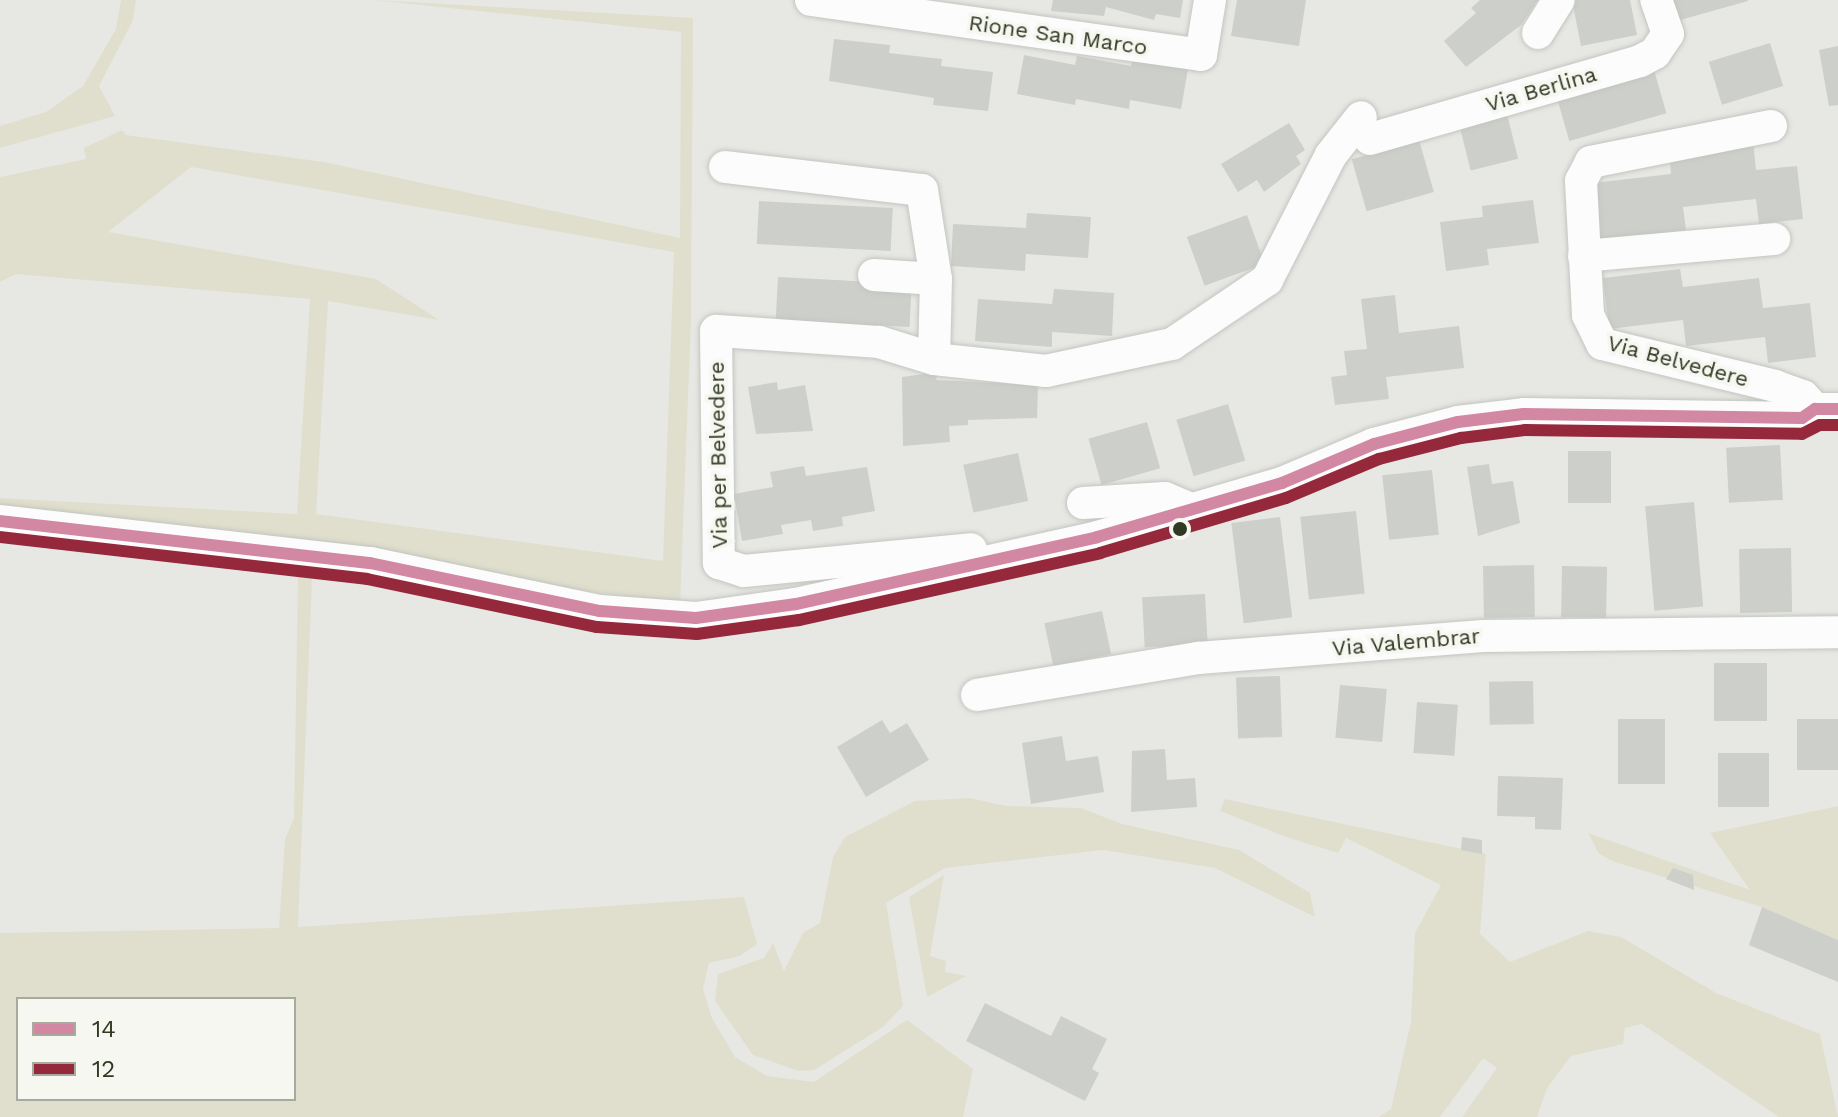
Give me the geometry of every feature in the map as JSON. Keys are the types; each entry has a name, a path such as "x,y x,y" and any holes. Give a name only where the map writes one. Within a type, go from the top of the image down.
{"street":[{"name":"Rione San Marco","path":"811,0 1201,55 1210,0"},
{"path":"1538,33 1559,0"},
{"name":"Via Berlina","path":"1358,133 1640,61 1655,53 1668,34 1656,0"},
{"name":"Via Belvedere","path":"1771,126 1591,162 1581,181 1588,315 1602,344 1775,386 1826,409"},
{"name":"Via per Belvedere","path":"1097,537 744,571 719,563 716,331 879,342 934,359 1046,371 1172,344 1267,280 1358,133"},
{"path":"725,167 922,190 936,279 934,359"},
{"path":"1584,256 1774,239"},
{"path":"874,275 936,279"},
{"name":"Via per Belvedere","path":"0,521 370,563 600,611 665,619 796,604 1097,537 1195,511 1282,483 1374,444 1458,422 1524,414 1802,418 1826,409"},
{"path":"1083,503 1165,498 1195,511"},
{"name":"Via Valembrar","path":"977,695 1198,658 1483,636 1838,632"}],"green space":[{"path":"121,0 136,0 133,20 99,86 115,116 0,148 0,126 46,112 83,86 116,29"},
{"path":"373,0 693,18 691,321 680,604 0,510 0,498 297,514 310,299 16,274 0,282 0,177 86,159 84,148 122,130 126,135 324,162 680,238 681,32","holes":["191,167 674,252 663,561 316,514 328,301 439,320 376,279 108,232"]},
{"path":"298,576 312,578 298,927 744,897 757,944 740,956 709,963 703,989 712,1018 735,1057 767,1076 814,1082 907,1020 973,1069 963,1117 0,1117 0,933 279,928 285,839 294,818"},
{"path":"970,798 1006,806 1081,808 1122,824 1239,850 1310,893 1315,917 1215,868 1103,850 945,868 886,903 903,1006 883,1027 814,1070 799,1071 753,1055 715,1001 718,974 764,958 773,943 784,971 803,933 820,923 833,857 845,837 915,801"},
{"path":"1225,799 1486,854 1480,934 1510,962 1588,931 1621,937 1716,993 1820,1034 1838,1117 1779,1117 1642,1024 1625,1028 1623,1044 1571,1056 1547,1088 1537,1117 1462,1117 1497,1068 1483,1058 1440,1117 1379,1117 1391,1109 1411,1022 1415,933 1441,885 1346,838 1338,853 1220,811"},
{"path":"1838,806 1838,940 1762,907 1615,862 1599,854 1588,833 1750,890 1710,833"},
{"path":"944,875 930,956 946,961 945,972 966,976 927,997 909,897"}],"building":[{"path":"1053,0 1183,0 1180,18 1156,14 1154,20 1106,7 1104,16 1051,11"},
{"path":"1237,0 1306,0 1299,46 1231,36"},
{"path":"1480,0 1538,0 1521,25 1466,67 1444,41 1476,13 1471,8"},
{"path":"1572,0 1630,0 1637,35 1581,46"},
{"path":"1667,0 1748,0 1748,1 1673,22"},
{"path":"834,39 890,45 889,53 942,59 941,66 993,72 988,111 933,105 934,98 829,81"},
{"path":"1770,43 1783,86 1722,105 1709,62"},
{"path":"1838,46 1838,105 1829,106 1819,50"},
{"path":"1024,55 1075,65 1077,56 1131,66 1133,58 1188,69 1181,109 1130,100 1129,109 1076,99 1075,105 1017,94"},
{"path":"1654,70 1666,113 1569,141 1557,98"},
{"path":"1507,114 1518,159 1471,170 1459,126"},
{"path":"1289,123 1305,150 1296,156 1301,164 1264,192 1257,180 1238,192 1221,164"},
{"path":"1419,140 1434,192 1367,211 1352,159"},
{"path":"1753,141 1756,170 1797,166 1803,219 1759,224 1756,199 1683,207 1686,230 1600,240 1593,183 1671,174 1669,150"},
{"path":"1533,200 1539,243 1487,249 1489,265 1446,271 1440,222 1483,217 1482,206"},
{"path":"759,201 893,208 891,251 757,244"},
{"path":"1027,213 1091,217 1088,258 1026,254 1025,271 951,266 953,224 1026,228"},
{"path":"1247,215 1265,264 1205,286 1187,237"},
{"path":"1680,269 1683,287 1759,278 1763,308 1810,303 1816,357 1768,363 1765,337 1686,346 1683,320 1609,329 1603,278"},
{"path":"778,277 912,284 910,327 776,320"},
{"path":"1054,289 1114,293 1112,336 1052,332 1052,347 975,341 978,299 1052,304"},
{"path":"1395,295 1399,333 1459,326 1464,368 1386,377 1389,399 1335,405 1331,377 1347,375 1344,351 1367,349 1361,299"},
{"path":"938,372 936,380 1038,385 1037,418 968,420 968,425 949,426 950,442 903,446 902,377"},
{"path":"777,382 778,390 805,385 813,431 756,434 748,387"},
{"path":"1228,404 1245,460 1194,476 1176,420"},
{"path":"1147,422 1160,468 1102,485 1088,439"},
{"path":"1780,445 1783,500 1729,503 1726,448"},
{"path":"1568,451 1611,451 1611,503 1568,503"},
{"path":"1018,453 1028,501 973,513 963,465"},
{"path":"1489,464 1492,484 1513,481 1520,523 1478,536 1467,467"},
{"path":"804,466 806,476 867,467 875,511 842,517 843,526 813,531 811,520 781,525 783,534 742,541 734,494 773,487 770,472"},
{"path":"1432,470 1439,535 1389,540 1382,475"},
{"path":"1694,502 1703,607 1654,611 1645,506"},
{"path":"1356,511 1365,594 1309,599 1300,517"},
{"path":"1280,517 1292,617 1244,623 1231,523"},
{"path":"1791,548 1792,612 1740,613 1739,549"},
{"path":"1534,565 1535,617 1484,618 1483,566"},
{"path":"1562,566 1607,567 1606,618 1561,617"},
{"path":"1205,594 1208,644 1145,647 1142,597"},
{"path":"1102,611 1111,654 1053,666 1044,623"},
{"path":"1714,663 1767,663 1767,721 1714,721"},
{"path":"1280,676 1282,737 1238,738 1236,678"},
{"path":"1533,681 1534,724 1490,725 1489,682"},
{"path":"1340,685 1387,689 1382,742 1335,738"},
{"path":"1417,702 1458,705 1454,756 1413,753"},
{"path":"1618,719 1665,719 1665,784 1618,784"},
{"path":"1797,719 1838,719 1838,770 1797,770"},
{"path":"882,720 890,733 907,723 929,760 866,797 837,747"},
{"path":"1062,736 1066,761 1098,756 1104,792 1031,804 1022,743"},
{"path":"1165,749 1167,780 1195,778 1197,807 1131,812 1132,751"},
{"path":"1718,753 1769,753 1769,807 1718,807"},
{"path":"1498,776 1563,778 1561,830 1535,829 1535,817 1497,816"},
{"path":"1462,837 1482,840 1482,854 1461,850"},
{"path":"1673,868 1693,875 1694,890 1666,879"},
{"path":"1762,907 1838,940 1838,982 1749,945"},
{"path":"985,1003 1051,1036 1061,1016 1107,1039 1092,1069 1099,1073 1085,1101 966,1041"}],"transit line":[{"name":"14","path":"0,521 370,563 600,611 696,618 796,604 1097,537 1282,483 1374,444 1458,422 1524,414 1802,418 1815,409 1838,409"},
{"name":"12","path":"0,537 367,579 597,627 697,634 799,620 1100,553 1286,498 1379,459 1461,438 1525,430 1802,434 1820,425 1838,425"}]}
